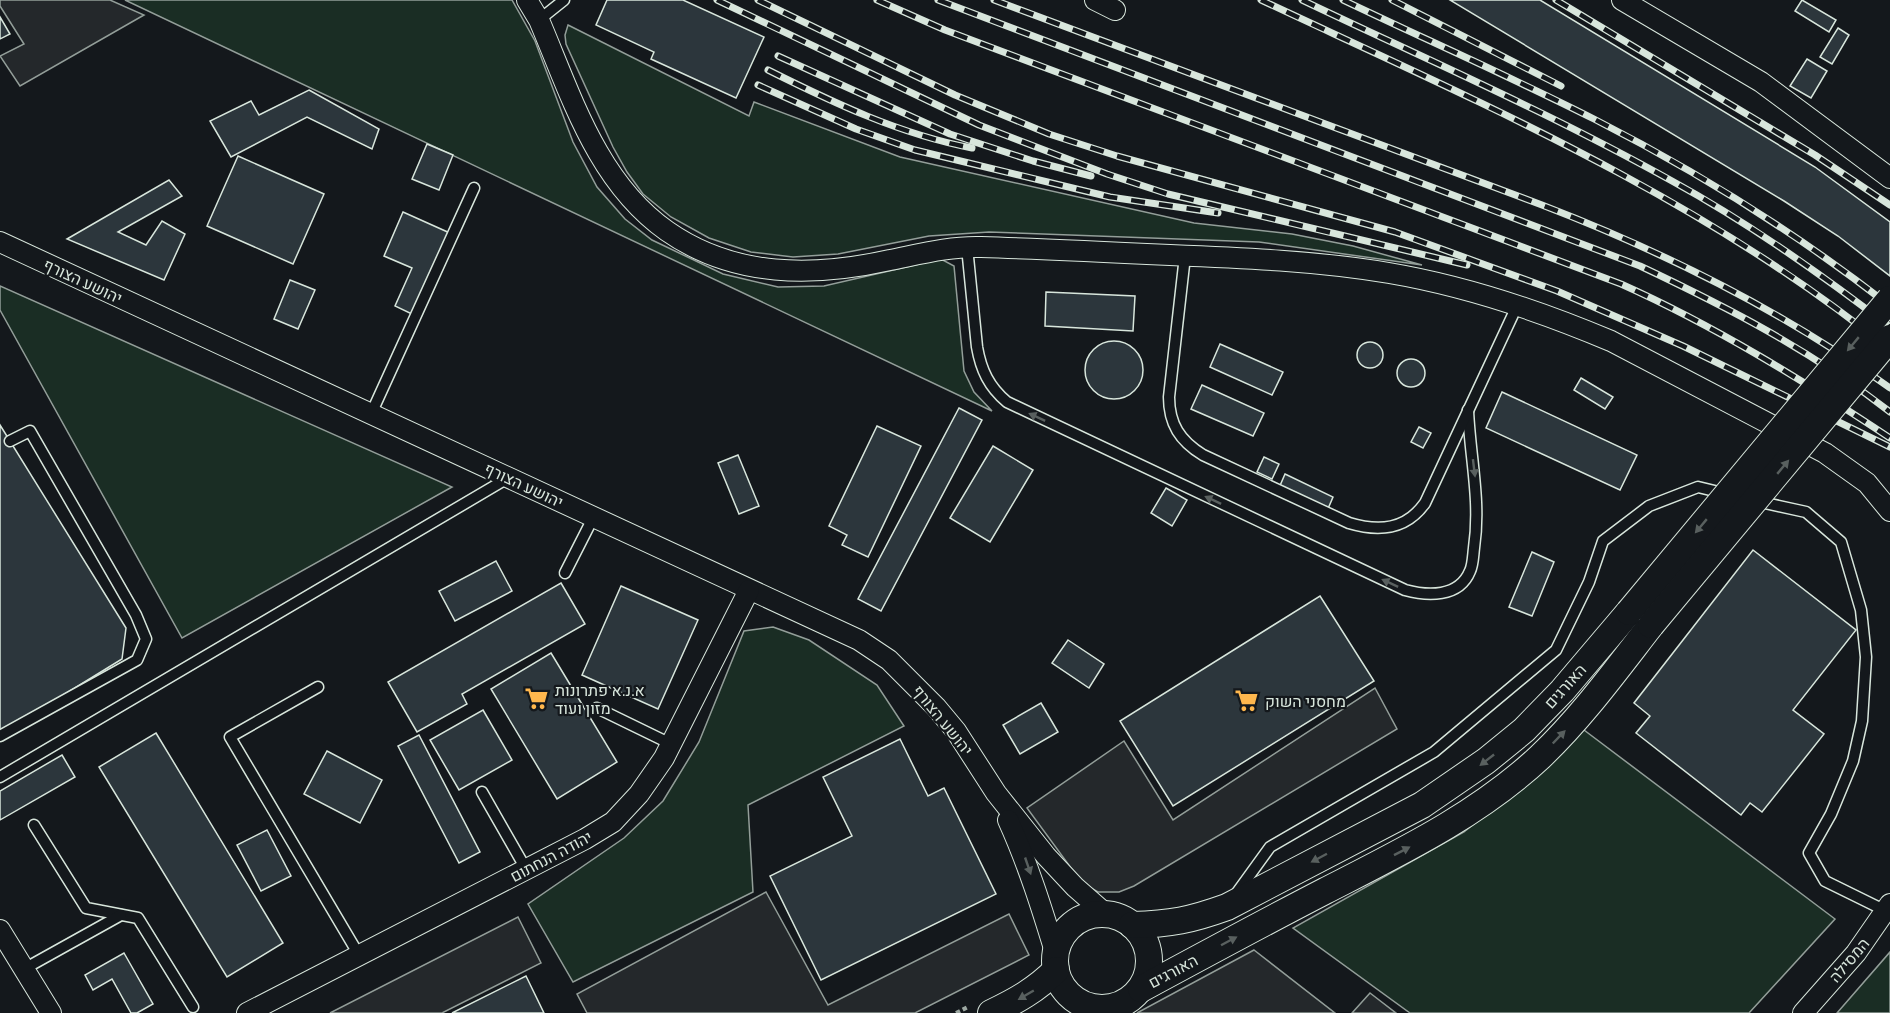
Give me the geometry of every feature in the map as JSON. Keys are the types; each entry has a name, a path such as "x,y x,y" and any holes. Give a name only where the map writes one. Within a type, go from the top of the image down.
{"street":[{"path":"527,0 539,20 599,157 618,185 667,232 697,249 729,261 756,267 805,272 847,269 925,252 968,247 1270,259 1352,267 1431,282 1517,306 1611,341 1825,453 1867,483 1890,511"},
{"path":"1095,0 1115,10"},
{"path":"1623,0 1643,5 1761,82 1890,178"},
{"name":"יהושע הצורף","path":"0,242 859,640 889,660 911,681 956,731 996,793 1046,856 1075,887 1107,915"},
{"name":"האורגים","path":"1132,925 1167,924 1195,919 1227,907 1422,805 1486,761 1524,730 1562,691 1890,299"},
{"name":"האורגים","path":"1141,988 1434,835 1495,794 1540,757 1580,716 1651,625 1890,338"},
{"name":"יהודה הנחתום","path":"247,1013 585,839 613,822 639,794 664,758 749,590"},
{"name":"יהושע הצורף","path":"996,793 1024,856 1056,963"},
{"name":"המסילה","path":"1803,1013 1856,953 1888,908"},
{"path":"991,1013 1041,986 1056,963 1060,941 1080,920 1107,915 1120,918 1132,925 1141,936 1148,955 1147,976 1141,988 1129,1000 1115,1006 1099,1008 1075,1009 1071,996 1061,984 1056,963"},
{"path":"0,930 51,1013"}],"lane":[{"path":"539,20 564,0"},
{"path":"371,414 474,188"},
{"path":"968,247 980,364 991,384 1008,402 1397,587 1430,594 1445,592 1459,585 1470,571 1476,538 1477,507 1476,476 1468,410"},
{"path":"1185,256 1169,405 1172,420 1179,435 1203,455 1349,523 1368,528 1386,528 1408,520 1425,503 1517,306"},
{"path":"0,736 137,660 146,639 136,615 30,431 10,441"},
{"path":"0,777 508,478"},
{"path":"1227,907 1270,847 1434,752 1556,650 1589,582 1603,541 1648,506 1698,487 1806,512 1841,542 1861,610 1866,657 1862,721 1853,761 1831,814 1809,853 1825,881 1888,908"},
{"path":"565,573 593,518"},
{"path":"318,687 230,737 359,955"},
{"path":"597,708 671,744"},
{"path":"482,792 526,869"},
{"path":"33,825 86,908 138,918 192,1007"},
{"path":"24,969 121,915"}],"green space":[{"path":"125,0 512,0 535,41 573,142 597,187 625,219 652,240 723,274 778,287 824,286 941,259 954,266 964,371 974,392 992,411"},
{"path":"568,25 749,116 754,102 900,157 1194,223 1292,234 1353,246 1422,265 1259,242 989,232 929,236 838,254 793,257 751,252 709,238 671,217 643,194 613,147 566,44 565,35"},
{"path":"0,286 452,487 182,638 0,310"},
{"path":"773,627 809,640 877,685 904,726 748,805 753,892 573,982 528,904 624,838 663,801 699,742 744,631"},
{"path":"1580,727 1835,919 1749,1013 1410,1013 1293,928 1464,832 1558,757"},
{"path":"1890,952 1890,1013 1837,1013"}],"shaded area":[{"path":"0,0 110,0 144,15 20,86 0,56 24,44 0,6"},
{"path":"1375,688 1397,729 1134,886 1119,892 1098,892 1082,883 1027,808 1124,741 1173,820"},
{"path":"766,892 828,1005 1009,914 1029,955 915,1013 587,1013 577,994"},
{"path":"518,917 541,963 442,1013 330,1013"},
{"path":"1254,950 1335,1013 1137,1013"},
{"path":"1370,993 1396,1013 1352,1013"}],"building":[{"path":"607,0 683,0 764,37 736,98 651,59 654,52 596,25"},
{"path":"1450,0 1540,0 1815,167 1890,222 1890,276 1838,236 1784,201"},
{"path":"1802,0 1836,20 1829,32 1795,11"},
{"path":"0,17 10,34 0,39"},
{"path":"1838,28 1849,35 1832,64 1820,57"},
{"path":"1807,59 1827,71 1811,98 1790,86"},
{"path":"309,90 379,129 372,149 307,117 231,157 210,121 251,101 259,115"},
{"path":"427,144 453,155 439,190 412,179"},
{"path":"238,156 324,194 293,264 207,226"},
{"path":"169,180 182,196 118,232 146,245 162,221 185,234 164,280 67,239"},
{"path":"403,212 452,234 416,316 395,306 412,268 384,256"},
{"path":"290,280 315,290 298,329 274,319"},
{"path":"1046,292 1135,296 1133,331 1045,326"},
{"path":"1114,341 1130,346 1138,354 1143,370 1138,386 1130,394 1114,399 1098,394 1090,386 1085,370 1090,354 1098,346"},
{"path":"1370,342 1379,346 1383,355 1379,364 1370,368 1361,364 1357,355 1361,346"},
{"path":"1220,344 1283,372 1272,395 1210,367"},
{"path":"1411,359 1421,363 1425,373 1421,383 1411,387 1401,383 1397,373 1401,363"},
{"path":"1581,378 1613,397 1605,409 1574,390"},
{"path":"1202,385 1264,413 1253,436 1191,409"},
{"path":"1502,392 1637,455 1620,490 1486,428"},
{"path":"959,408 982,420 881,611 858,599"},
{"path":"0,425 126,628 122,659 0,734"},
{"path":"877,426 921,446 868,557 842,545 847,535 829,526"},
{"path":"1419,427 1431,433 1423,448 1411,442"},
{"path":"993,446 1033,470 990,542 950,518"},
{"path":"738,455 759,506 739,514 718,463"},
{"path":"1264,457 1279,464 1272,479 1257,472"},
{"path":"1285,474 1333,497 1327,511 1279,488"},
{"path":"1166,488 1187,500 1172,526 1151,513"},
{"path":"1753,550 1856,630 1793,710 1824,734 1762,812 1750,803 1741,815 1636,733 1650,716 1634,703"},
{"path":"1532,552 1554,562 1532,616 1509,607"},
{"path":"496,561 512,591 455,621 439,591"},
{"path":"561,583 585,624 462,694 467,704 417,732 388,682"},
{"path":"621,586 698,620 658,709 582,675"},
{"name":"מחסני השוק","path":"1320,596 1374,681 1173,806 1120,721"},
{"path":"1068,640 1104,664 1089,688 1052,663"},
{"path":"551,653 617,762 557,799 491,689"},
{"path":"1041,703 1058,732 1020,754 1003,725"},
{"path":"483,710 512,760 459,790 430,740"},
{"path":"156,733 283,943 227,977 99,767"},
{"path":"419,735 480,852 459,863 398,746"},
{"path":"900,739 928,796 944,788 996,894 821,980 770,876 852,836 823,777"},
{"path":"327,751 382,780 360,823 304,794"},
{"path":"62,755 75,777 0,820 0,791"},
{"path":"267,830 291,876 261,891 237,845"},
{"path":"124,953 153,1004 137,1013 131,1013 112,979 93,990 85,975"},
{"path":"526,976 544,1013 452,1013"}],"railway":[{"path":"717,0 979,125 1107,174 1168,194 1467,265"},
{"path":"758,0 955,95 1049,134 1117,156 1395,232 1557,291 1683,346 1890,447"},
{"path":"877,0 945,30 1621,284 1759,355 1890,438"},
{"path":"938,0 1640,266 1706,298 1800,350 1831,369 1890,412"},
{"path":"994,0 1588,223 1722,285 1808,334 1890,388"},
{"path":"1261,0 1506,115 1666,199 1743,245 1818,295 1890,350"},
{"path":"1302,0 1535,110 1672,181 1729,214 1784,250 1890,327"},
{"path":"1343,0 1563,103 1671,160 1747,205 1820,254 1890,306"},
{"path":"1392,0 1561,86"},
{"path":"1556,0 1815,155 1890,205"},
{"path":"778,56 950,134 1033,161 1091,176"},
{"path":"768,70 817,94 893,126 972,148"},
{"path":"758,85 856,129 915,150 1110,197 1218,213"}],"place":[{"name":"א.נ.א פתרונות מזון ועוד","path":"537,699"},
{"name":"מחסני השוק","path":"1247,701"}]}
